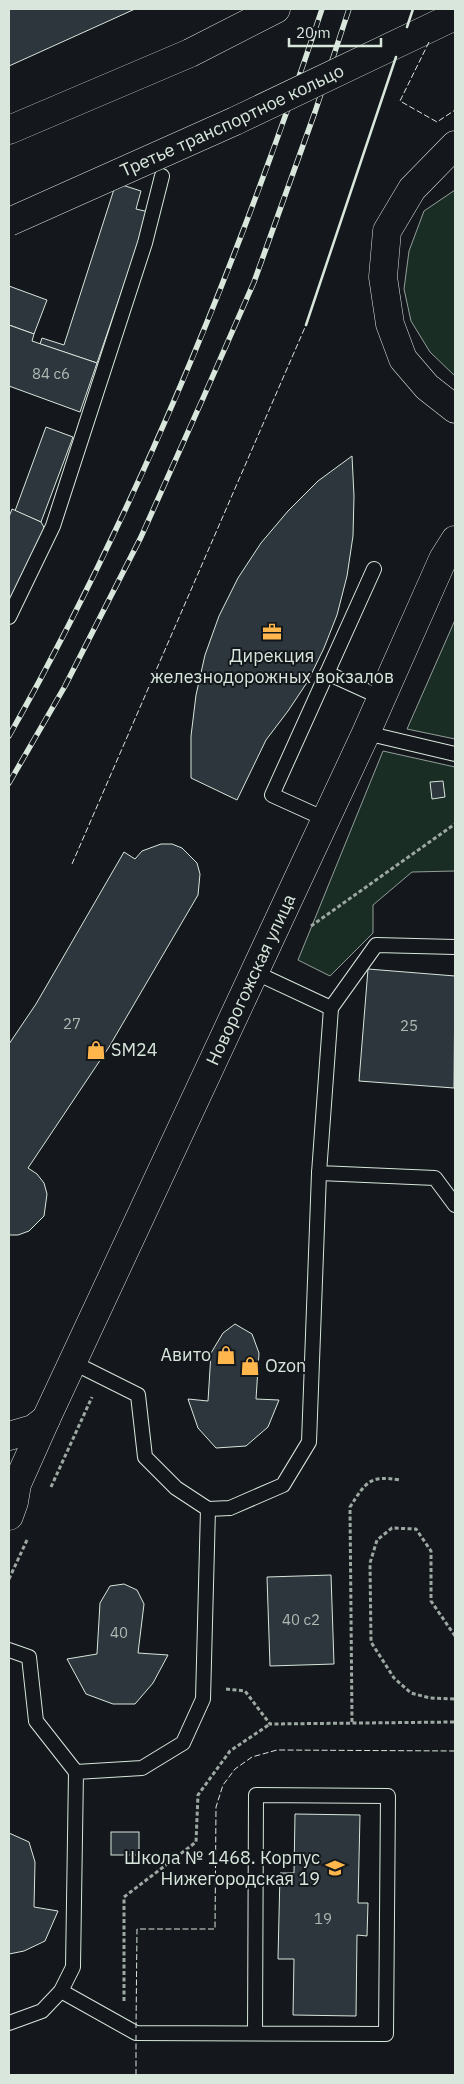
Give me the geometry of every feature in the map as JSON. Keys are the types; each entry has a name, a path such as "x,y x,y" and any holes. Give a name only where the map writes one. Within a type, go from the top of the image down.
{"main road":[{"path":"190,53 261,9"},
{"path":"9,130 190,53 276,9"},
{"name":"Третье транспортное кольцо","path":"9,222 235,121 455,16"},
{"path":"455,145 412,189 387,231 383,277 390,324 403,358 427,387 455,409"},
{"name":"Новорогожская улица","path":"9,1516 17,1484 72,1362 366,733 443,559 455,540"},
{"path":"9,1436 33,1430 46,1419"},
{"name":"Новорогожская улица","path":"9,1453 14,1465 17,1484"}],"lane":[{"path":"9,617 53,526 145,243 162,176"},
{"path":"325,819 272,794 374,569"},
{"path":"327,673 382,698"},
{"path":"366,733 455,754"},
{"path":"72,1362 138,1395 145,1457 176,1488 208,1508 230,1508 283,1486 309,1442 319,1173 331,1008 376,945 455,947"},
{"path":"254,972 331,1008"},
{"path":"319,1173 435,1178 455,1205"},
{"path":"76,1772 142,1768 183,1743 203,1699 208,1508"},
{"path":"9,1650 29,1658 36,1721 76,1772 73,1967 61,1991 42,2011 9,2023"},
{"path":"61,1991 136,2033 386,2034 388,1796 256,1795 255,2033"}],"path":[{"path":"305,929 455,824"},
{"path":"352,1722 350,1507 364,1486 381,1477 400,1480"},
{"path":"455,1636 431,1601 431,1551 416,1529 392,1528 377,1540 370,1564 371,1642 394,1678 410,1693 430,1698 455,1698"},
{"path":"204,1686 245,1691 270,1724"},
{"path":"124,2026 124,1896 196,1842 198,1795 230,1751 270,1724 455,1722"}],"green space":[{"path":"455,190 455,376 430,352 411,321 404,289 409,251 424,211"},
{"path":"455,620 455,739 407,729"},
{"path":"383,751 455,767 455,871 412,872 373,905 373,933 330,976 298,960"}],"building":[{"path":"9,9 135,9 9,66"},
{"path":"116,183 141,191 136,209 149,212 97,363 40,344 42,338 64,345"},
{"path":"9,286 47,300 34,334 9,325"},
{"path":"9,325 34,334 32,341 97,363 80,412 9,386"},
{"path":"46,427 73,437 41,522 15,511"},
{"name":"Дирекция железнодорожных вокзалов","path":"352,456 353,536 347,576 337,615 308,681 266,740 237,800 191,778 191,736 196,695 205,655 219,616 238,578 261,543 288,511 318,481"},
{"path":"12,509 41,522 46,531 9,606 9,517"},
{"path":"443,781 445,797 432,799 430,782"},
{"path":"161,844 172,844 182,848 197,863 200,874 198,895 109,1047 28,1168 37,1174 44,1183 47,1194 44,1216 29,1231 18,1235 9,1235 9,1044 36,1004 124,852 135,859 142,851"},
{"path":"368,969 455,976 454,1088 359,1081"},
{"path":"235,1324 252,1334 259,1353 256,1399 279,1400 268,1427 246,1446 216,1448 198,1428 188,1399 208,1401 211,1353 223,1333"},
{"path":"331,1575 334,1664 270,1666 267,1577"},
{"path":"124,1584 137,1590 144,1604 138,1653 168,1655 153,1683 135,1704 113,1704 86,1694 67,1659 97,1654 100,1603 110,1586"},
{"path":"295,1814 360,1815 358,1903 368,1903 367,1936 357,1935 356,2016 293,2015 294,1959 278,1959 280,1873 294,1873"},
{"path":"111,1832 139,1832 139,1855 111,1855"},
{"path":"9,1833 29,1842 35,1862 34,1907 58,1911 45,1941 24,1951 9,1954"}],"railway":[{"path":"9,736 101,561 183,380 256,196 322,9"},
{"path":"9,783 65,686 141,537 204,396 254,282 315,112 349,9"}],"fence":[{"path":"429,42 400,101 437,122 455,110"},
{"path":"72,864 306,325"},
{"path":"136,2028 137,1929 215,1929 216,1807 223,1785 235,1769 252,1757 277,1750 455,1751"},
{"path":"136,2035 136,2075"}],"wall":[{"path":"407,27 413,9"},
{"path":"306,325 396,57"}],"place":[{"name":"Дирекция железнодорожных вокзалов","path":"272,632"},
{"name":"SM24","path":"96,1050"},
{"name":"Авито","path":"226,1355"},
{"name":"Ozon","path":"250,1366"},
{"name":"Школа № 1468. Корпус Нижегородская 19","path":"335,1868"}]}
